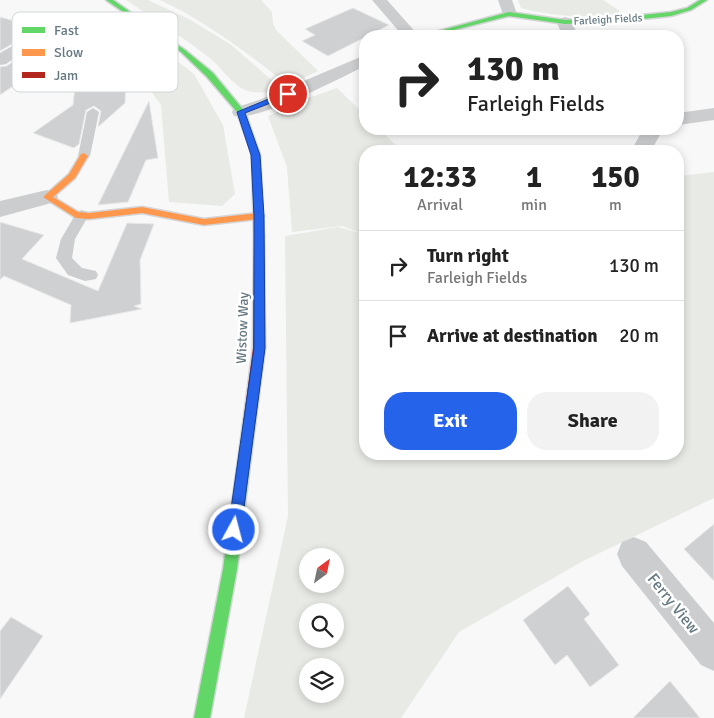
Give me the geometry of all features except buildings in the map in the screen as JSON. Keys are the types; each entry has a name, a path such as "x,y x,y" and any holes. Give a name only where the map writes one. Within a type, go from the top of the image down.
{"street":[{"name":"Wistow Way","path":"109,0 126,12"},
{"path":"378,0 406,30"},
{"name":"Farleigh Fields","path":"441,30 507,7 567,29 613,20 671,14 689,9 704,0"},
{"name":"Wistow Way","path":"178,48 210,75 241,112 256,155 259,216 259,348 230,569 202,718"},
{"path":"0,60 12,52"},
{"path":"241,112 266,104 359,63"},
{"path":"684,118 714,114"},
{"path":"0,209 47,196 72,176 84,156"},
{"path":"47,196 66,210 89,216 142,210 204,222 259,216"},
{"name":"Ferry View","path":"634,554 714,652"}],"lane":[{"path":"84,156 89,143 90,122 93,112"},
{"path":"82,215 68,239 64,258 72,271 80,275 90,275"}],"shaded area":[{"path":"126,0 148,0 174,12 144,12"},
{"path":"160,0 261,0 272,12 273,24 276,30 318,71 288,85 210,28"},
{"path":"518,0 603,0 620,11 612,15 587,17 557,15 521,8"},
{"path":"178,14 230,44 283,90 257,92 241,88 211,59 178,35"},
{"path":"178,62 194,74 223,125 235,194 222,206 169,202 161,105 152,92 178,92"},
{"path":"337,88 359,109 359,135 385,135 396,145 359,145 359,232 342,226 292,232 287,167 268,116 303,100"},
{"path":"714,172 714,498 581,562 459,632 401,718 244,718 288,516 285,236 338,227 359,233 359,460 684,460 684,175"}],"traffic: fast":[{"path":"109,0 126,12"},
{"path":"446,30 509,14 565,22 613,20 671,14 689,9 704,0"},
{"path":"178,48 210,75 241,112 256,155 259,236"},
{"path":"202,718 230,569 249,424"}],"traffic: slow":[{"path":"84,156 72,176 47,197 76,215 89,216 142,210 204,222 259,216"}],"traffic: jam":[{"path":"249,424 259,348 259,236"}],"route":[{"path":"234,530 259,348 259,216 256,155 241,112 288,94"}]}
